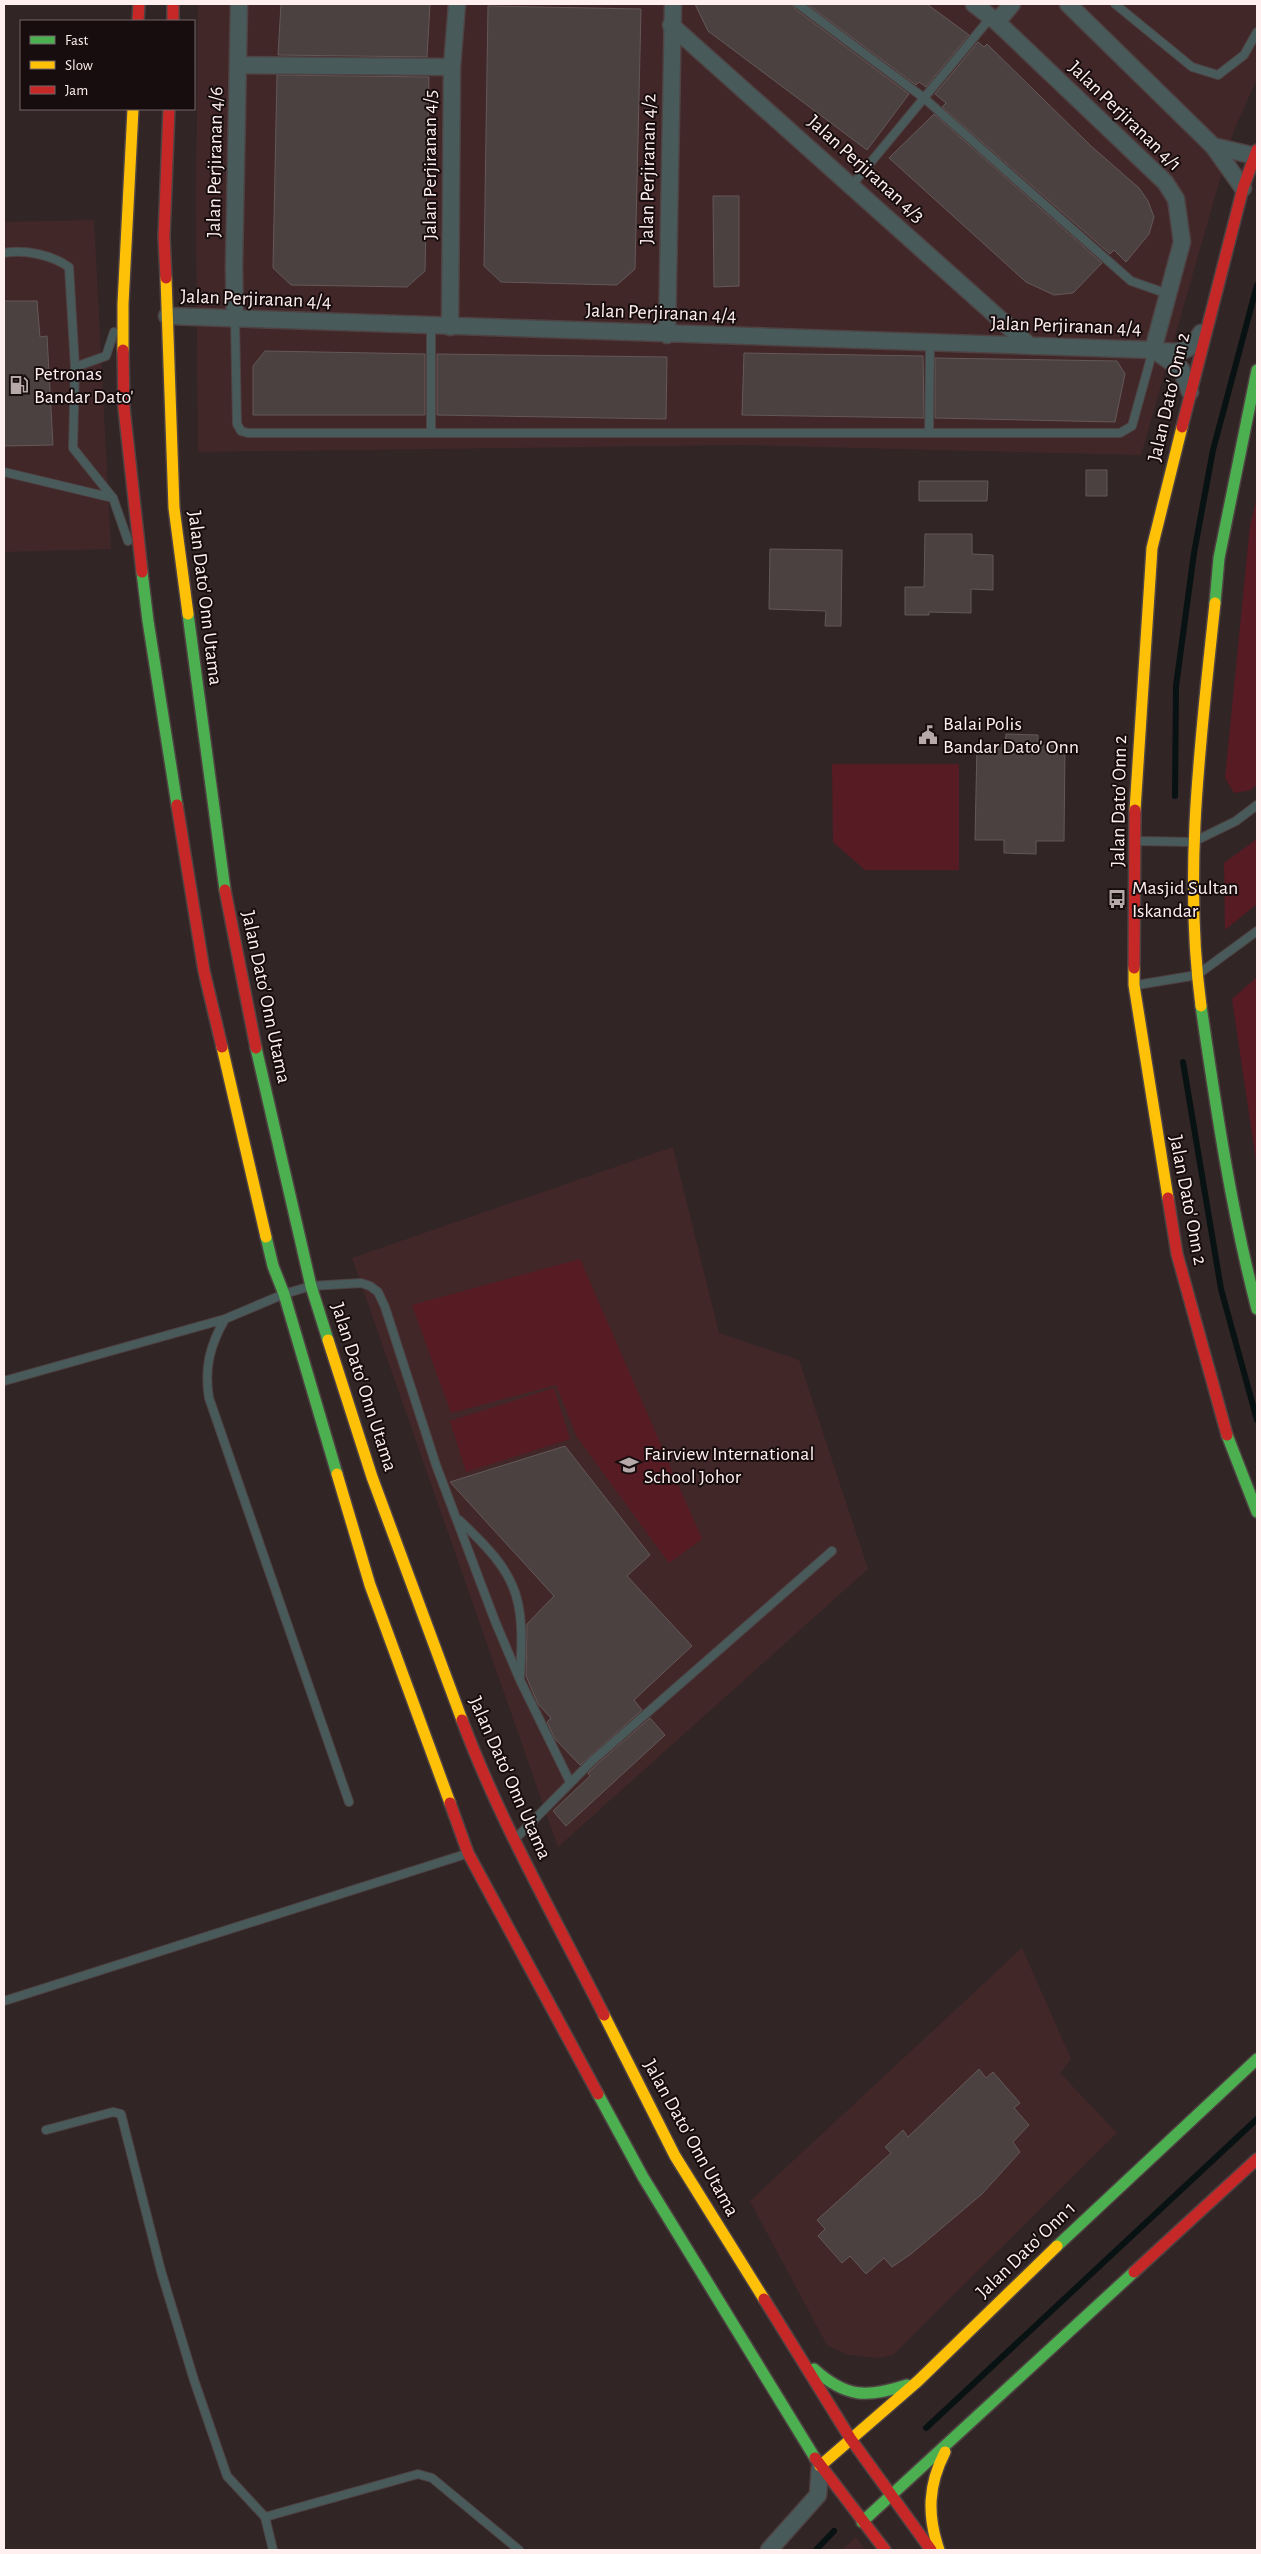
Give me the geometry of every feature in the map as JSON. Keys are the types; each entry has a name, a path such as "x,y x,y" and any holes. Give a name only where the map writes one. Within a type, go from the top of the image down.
{"main road":[{"path":"138,20 139,4"},
{"path":"173,4 173,20"},
{"path":"133,110 123,304 124,408 143,583 204,971 273,1266 284,1294 370,1585 444,1773 468,1854 643,2177 820,2466 885,2550"},
{"name":"Jalan Dato' Onn Utama","path":"169,110 164,237 174,508 226,896 248,1016 311,1286 372,1477 472,1761 515,1839 675,2156 850,2438 930,2550"},
{"name":"Jalan Dato' Onn 2","path":"1256,153 1243,188 1207,322 1152,548 1135,786 1134,985 1177,1254 1230,1446 1257,1512"},
{"path":"1257,370 1219,558 1196,792 1193,842 1197,975 1214,1096 1240,1244 1257,1309"},
{"name":"Jalan Dato' Onn 1","path":"820,2466 918,2381 1121,2184 1257,2059"},
{"path":"862,2522 1257,2159"},
{"path":"794,2347 822,2377 844,2392 861,2396 885,2393 918,2381"},
{"path":"939,2550 928,2506 929,2491 942,2458 952,2441"}],"street":[{"name":"Jalan Perjiranan 4/6","path":"235,320 234,268 239,4"},
{"name":"Jalan Perjiranan 4/5","path":"450,327 452,67 457,4"},
{"name":"Jalan Perjiranan 4/2","path":"667,334 671,25 673,4"},
{"name":"Jalan Perjiranan 4/1","path":"974,4 994,20 1165,182 1176,199 1182,242 1153,350"},
{"path":"994,20 1012,4"},
{"path":"1068,4 1213,146 1243,188"},
{"name":"Jalan Perjiranan 4/3","path":"671,25 852,184 1030,346"},
{"path":"238,65 452,67"},
{"path":"1213,146 1256,153"},
{"name":"Jalan Perjiranan 4/4","path":"167,316 431,327 1184,352 1197,341 1207,322"},
{"path":"1153,350 1181,369 1190,394"},
{"path":"769,2550 818,2496 820,2466"}],"lane":[{"path":"798,4 924,98 1131,281 1168,294"},
{"path":"1115,4 1192,67 1218,76 1244,55 1257,32"},
{"path":"852,184 924,98 994,20"},
{"path":"4,253 40,255 60,260 69,267 75,367 73,448 113,498 143,583"},
{"path":"75,367 106,356 123,304"},
{"path":"235,320 237,424 240,431 248,433 929,433 930,343"},
{"path":"431,327 431,433"},
{"name":"Jalan Perjiranan 4/1","path":"929,433 1120,433 1127,431 1132,426 1153,350"},
{"path":"4,472 113,498"},
{"path":"1136,841 1193,842 1236,821 1257,805"},
{"path":"1134,985 1197,975 1257,930"},
{"path":"4,1381 225,1319 284,1294 311,1286 361,1283 370,1286 378,1292 385,1307 436,1466 458,1519 495,1621 520,1680 570,1782"},
{"path":"225,1319 214,1338 210,1352 206,1383 209,1398 349,1802"},
{"path":"458,1519 504,1567 515,1588 522,1623 520,1680"},
{"path":"515,1839 570,1782 832,1551"},
{"path":"4,2002 468,1854"},
{"path":"46,2130 113,2112 121,2114 164,2280 194,2380 227,2476 265,2518 273,2550"},
{"path":"265,2518 418,2474 432,2478 518,2550"}],"shaded area":[{"path":"198,4 1257,4 1257,79 1234,130 1141,455 740,445 198,452 196,198"},
{"path":"94,220 111,549 4,552 4,222"},
{"path":"1257,497 1257,784 1251,790 1234,793 1225,778 1250,526"},
{"path":"832,764 959,764 959,870 865,870 833,842"},
{"path":"1257,839 1257,904 1225,930 1224,863"},
{"path":"1257,977 1257,1167 1232,999"},
{"name":"Fairview International School Johor","path":"673,1147 719,1333 799,1360 868,1569 558,1847 352,1258"},
{"path":"580,1259 702,1539 669,1563 577,1437 556,1385 451,1413 412,1305"},
{"path":"554,1388 570,1439 466,1472 450,1421"},
{"path":"1022,1948 1071,2059 1060,2073 1117,2133 893,2355 878,2358 848,2355 827,2345 750,2201"},
{"path":"856,2537 865,2550 842,2550"}],"building":[{"path":"281,4 430,4 427,57 278,55"},
{"path":"695,4 792,4 795,9 909,94 867,150 708,31"},
{"path":"807,4 927,4 969,35 926,87 919,82 916,85"},
{"path":"488,6 641,9 635,269 617,285 501,282 484,266"},
{"path":"978,42 984,47 987,44 1091,146 1139,188 1148,201 1154,217 1149,234 1126,262 1114,250 1110,254 942,107 946,103 935,94"},
{"path":"277,75 429,77 425,271 407,287 291,285 273,268"},
{"path":"934,114 1102,263 1073,293 1054,295 1026,282 889,158"},
{"path":"713,196 739,196 739,286 714,287"},
{"path":"4,301 37,301 40,337 47,336 53,445 4,446"},
{"path":"265,351 425,354 425,415 253,415 253,366"},
{"path":"744,353 923,356 924,418 742,415"},
{"path":"437,354 667,357 666,419 437,415"},
{"path":"935,358 1117,361 1125,374 1115,422 935,418"},
{"path":"1086,470 1107,470 1107,496 1086,496"},
{"path":"919,481 988,481 987,501 919,501"},
{"path":"925,534 972,534 972,554 993,555 993,590 971,589 971,613 929,612 929,615 905,615 905,587 924,587"},
{"path":"770,549 842,550 841,626 825,626 826,611 769,609"},
{"path":"1006,734 1038,735 1038,745 1065,746 1064,841 1036,841 1036,854 1004,853 1004,840 975,840 977,744 1005,745"},
{"path":"565,1446 650,1555 627,1576 692,1646 634,1700 642,1710 580,1765 555,1739 547,1722 551,1718 538,1704 526,1676 527,1624 554,1596 450,1482"},
{"path":"650,1718 665,1735 566,1826 553,1811 590,1776 588,1773 595,1766"},
{"path":"979,2069 986,2078 993,2072 1020,2103 1014,2108 1029,2125 1013,2142 1020,2152 982,2194 911,2254 892,2267 884,2258 866,2274 850,2256 842,2263 818,2236 825,2229 817,2220 891,2153 885,2147 903,2130 908,2137"}],"waterway":[{"path":"1175,796 1176,686 1194,553 1213,450 1257,285"},
{"path":"1183,1062 1221,1289 1257,1420"},
{"path":"926,2428 1257,2119"},
{"path":"816,2550 834,2531"}],"traffic: fast":[{"path":"1215,603 1219,558 1257,370"},
{"path":"142,572 177,805"},
{"path":"188,614 225,890"},
{"path":"1201,1006 1218,1121 1232,1197 1257,1309"},
{"path":"256,1048 311,1286 328,1340"},
{"path":"266,1237 273,1266 284,1294 337,1474"},
{"path":"1227,1435 1257,1512"},
{"path":"1057,2246 1257,2059"},
{"path":"598,2094 643,2177 815,2458"},
{"path":"862,2522 1134,2272"},
{"path":"814,2369 836,2386 858,2393 880,2392 907,2385"}],"traffic: slow":[{"path":"123,350 123,304 133,110"},
{"path":"166,278 174,508 188,614"},
{"path":"1135,810 1152,548 1182,427"},
{"path":"1201,1006 1196,956 1194,855 1204,704 1215,603"},
{"path":"1134,968 1134,985 1168,1198"},
{"path":"222,1047 266,1237"},
{"path":"328,1340 372,1477 462,1720"},
{"path":"337,1474 370,1585 450,1803"},
{"path":"604,2015 675,2156 764,2299"},
{"path":"820,2466 918,2381 1057,2246"},
{"path":"939,2550 932,2525 931,2500 935,2476 945,2452"}],"traffic: jam":[{"path":"138,20 139,4"},
{"path":"173,4 173,20"},
{"path":"166,278 164,237 169,110"},
{"path":"1182,427 1243,188 1257,150"},
{"path":"123,350 124,408 142,572"},
{"path":"177,805 204,971 222,1047"},
{"path":"1134,968 1135,810"},
{"path":"225,890 256,1048"},
{"path":"1168,1198 1177,1254 1227,1435"},
{"path":"462,1720 511,1833 604,2015"},
{"path":"450,1803 468,1853 598,2094"},
{"path":"1134,2272 1257,2159"},
{"path":"764,2299 850,2438 931,2550"},
{"path":"815,2458 885,2550"}],"place":[{"name":"Petronas Bandar Dato'","path":"19,385"},
{"name":"Balai Polis Bandar Dato' Onn","path":"928,735"},
{"name":"Masjid Sultan Iskandar","path":"1117,899"},
{"name":"Fairview International School Johor","path":"629,1465"}]}
